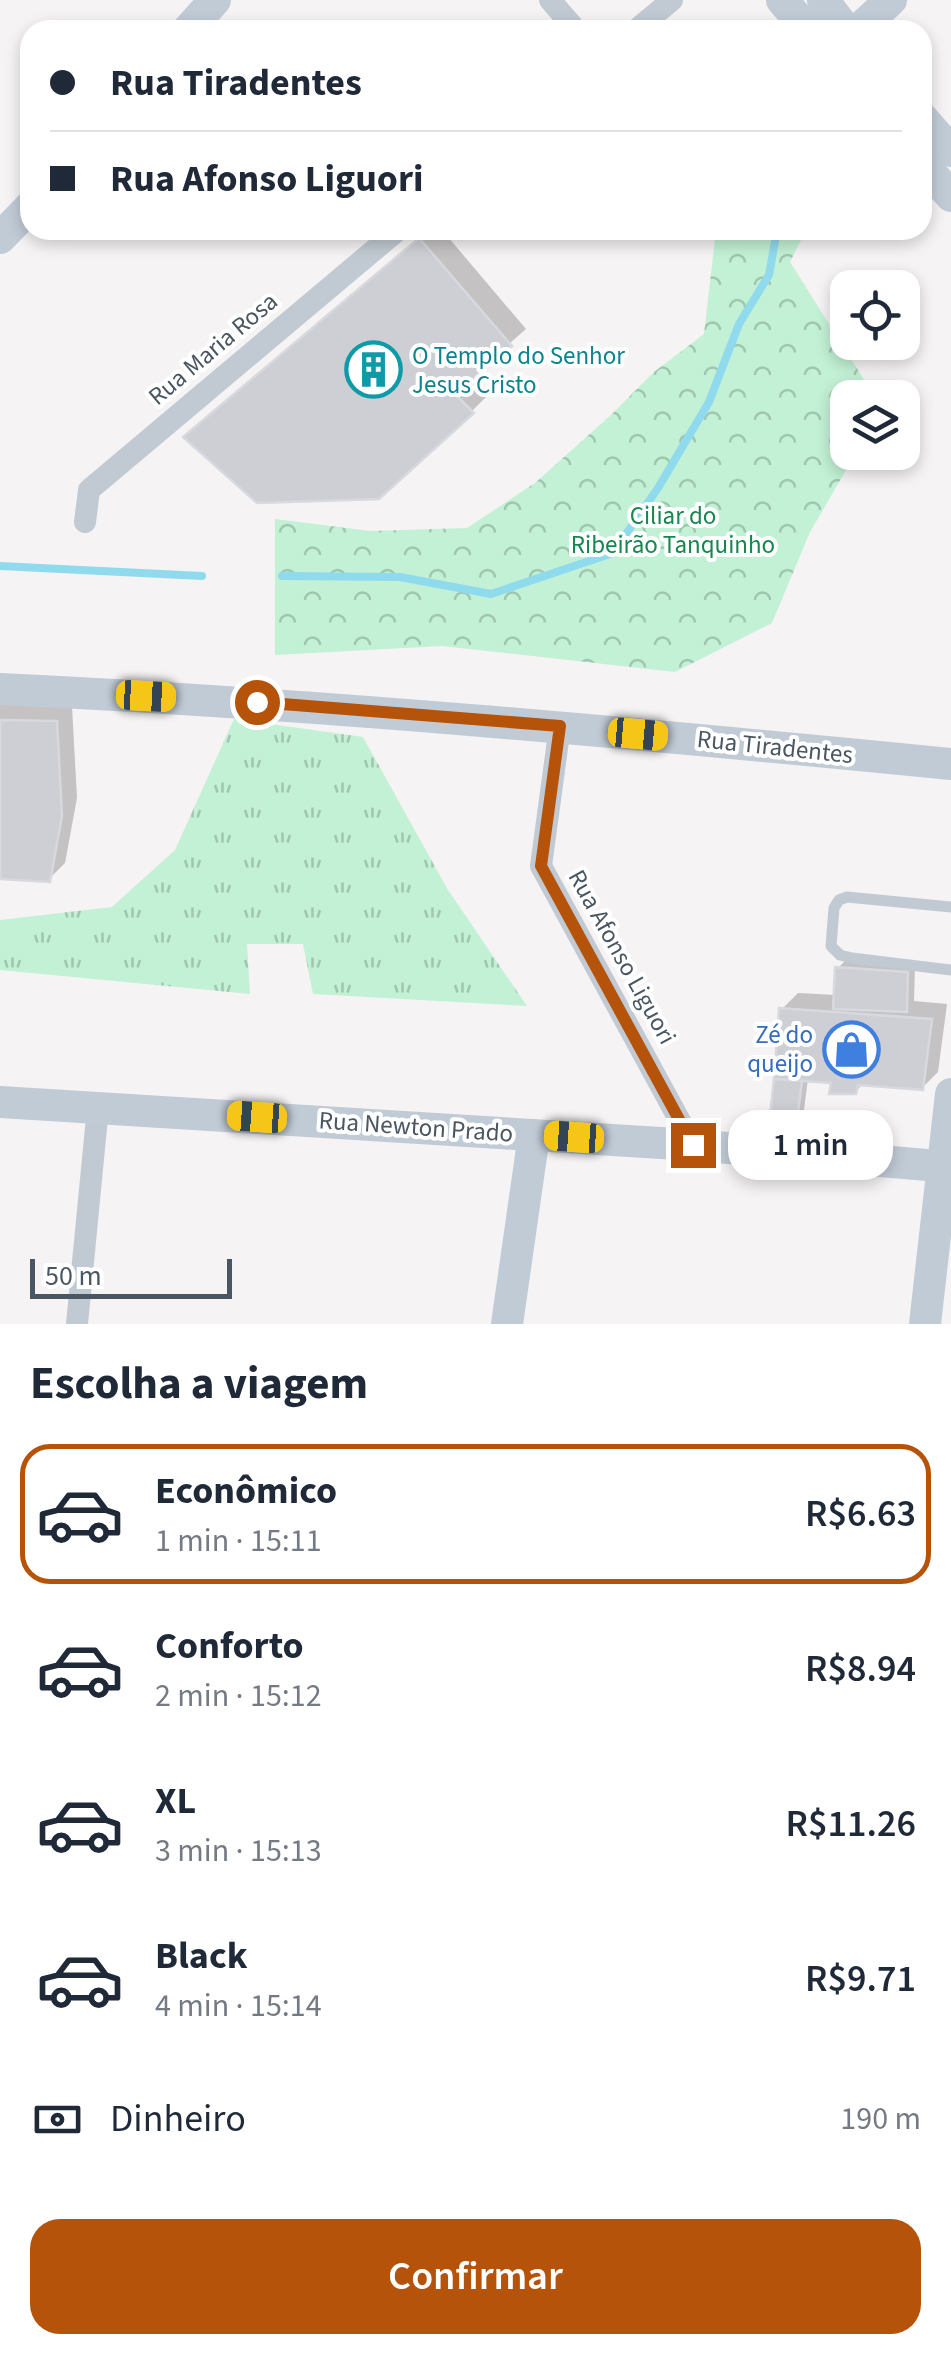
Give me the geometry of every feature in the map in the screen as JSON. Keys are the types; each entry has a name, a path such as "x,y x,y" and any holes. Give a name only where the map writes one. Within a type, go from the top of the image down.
{"street":[{"path":"197,20 215,0"},
{"path":"550,0 567,20"},
{"path":"648,20 672,0"},
{"path":"782,0 799,20"},
{"path":"822,0 838,20"},
{"path":"869,20 891,0"},
{"path":"932,129 951,151"},
{"path":"932,174 951,196"},
{"name":"Rua Maria Rosa","path":"85,522 89,490 386,240"},
{"name":"Rua Tiradentes","path":"0,689 219,700 560,726 951,764"},
{"name":"Rua Afonso Liguori","path":"560,726 541,866 693,1145"},
{"path":"926,1324 951,1094"},
{"name":"Rua Newton Prado","path":"0,1102 693,1145 946,1167"},
{"path":"77,1324 98,1107"},
{"path":"507,1324 534,1135"}],"lane":[{"path":"951,907 848,897 839,900 834,908 831,946 840,955 852,958 951,970"}],"green space":[{"name":"Ciliar do Ribeirão Tanquinho","path":"715,240 801,240 790,262 830,326 830,360 852,360 864,380 830,380 830,470 846,470 810,532 772,623 675,672 442,646 275,655 275,519 370,531 467,528 535,483 654,372 704,334"},
{"path":"234,719 363,737 448,890 527,1006 313,994 303,944 247,944 250,994 0,970 0,920 112,907 175,850"}],"building":[{"name":"O Templo do Senhor Jesus Cristo","path":"417,240 421,240 512,346 455,394 474,413 379,499 257,503 183,437"},
{"path":"0,720 57,721 62,816 50,882 0,879"},
{"path":"835,967 908,972 907,1012 833,1009"},
{"name":"Zé do queijo","path":"779,1008 932,1019 923,1090 858,1085 856,1094 829,1094 831,1083 774,1079"},
{"path":"774,1079 802,1081 795,1136 768,1134"}],"waterway":[{"path":"282,576 400,577 491,594 613,553 658,488 709,402 739,324 769,275 775,240"},
{"path":"0,566 202,576"}],"place":[{"name":"O Templo do Senhor Jesus Cristo","path":"373,370"},
{"name":"Zé do queijo","path":"852,1049"}],"route":[{"path":"257,702 560,726 541,866 693,1145"}]}
